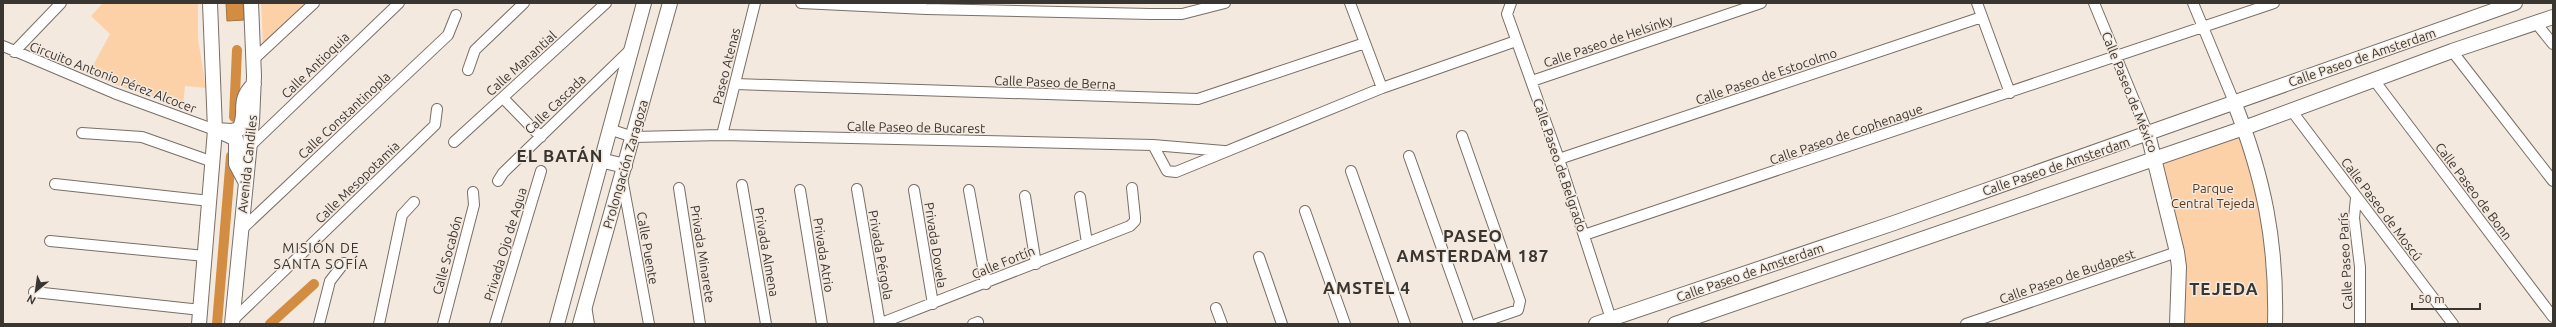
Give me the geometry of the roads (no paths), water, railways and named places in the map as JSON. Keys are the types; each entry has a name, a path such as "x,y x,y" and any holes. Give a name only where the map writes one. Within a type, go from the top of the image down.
{"main road":[{"path":"200,317 215,130 210,3"},
{"name":"Avenida Candiles","path":"232,322 254,84 251,3"},
{"name":"Prolongación Zaragoza","path":"557,324 578,250 600,160 644,3"},
{"name":"Prolongación Zaragoza","path":"580,324 670,3"},
{"name":"Calle Paseo de Amsterdam","path":"1596,324 1612,321 2148,134 2234,102 2515,3"},
{"name":"Calle Paseo de Amsterdam","path":"1675,324 2244,128 2452,51 2553,17"},
{"path":"215,130 239,129 242,122 244,96 254,84"},
{"path":"2234,102 2260,177 2273,238 2276,285 2275,324"},
{"path":"215,130 236,138 236,164 245,181"},
{"name":"Calle Paseo de México","path":"2148,134 2156,158 2177,252 2179,267 2176,324"},
{"path":"600,160 624,171"},
{"path":"578,250 599,256"}],"street":[{"path":"14,52 61,3"},
{"path":"254,60 314,3"},
{"name":"Calle Antioquia","path":"249,146 399,3"},
{"path":"468,70 475,50 524,3"},
{"name":"Calle Manantial","path":"454,142 606,3"},
{"name":"Paseo Atenas","path":"722,135 755,3"},
{"path":"801,3 926,9 1182,14 1224,3"},
{"path":"1350,3 1382,88"},
{"name":"Calle Paseo de Helsinky","path":"1532,81 1761,3"},
{"path":"1977,3 2010,93"},
{"name":"Calle Paseo de México","path":"2094,3 2148,134"},
{"path":"2193,3 2234,102"},
{"name":"Calle Paseo de Cophenague","path":"1584,235 2274,3"},
{"name":"Calle Paseo de Belgrado","path":"1509,5 1506,14 1532,81 1559,159 1612,321"},
{"name":"Calle Constantinopla","path":"241,230 448,35 456,15"},
{"name":"Calle Paseo de Estocolmo","path":"1559,159 1982,17"},
{"path":"2536,23 2553,44"},
{"path":"1153,145 1164,167 1170,172 1382,88 1516,41"},
{"name":"Calle Paseo de Berna","path":"735,84 1198,99 1364,43"},
{"name":"Circuito Antonio Pérez Alcocer","path":"3,46 14,52 215,130"},
{"name":"Calle Cascada","path":"498,181 503,173 632,47"},
{"path":"2452,51 2553,181"},
{"name":"Calle Paseo de Bonn","path":"2374,80 2553,317"},
{"path":"503,98 541,137"},
{"name":"Calle Mesopotamia","path":"232,322 435,125 436,109"},
{"name":"Calle Paseo de Moscú","path":"2291,110 2356,198 2453,324"},
{"name":"Calle Paseo de Bucarest","path":"609,129 633,137 722,135 1153,145 1224,150"},
{"path":"82,133 142,137 213,162"},
{"path":"1462,136 1520,301 1518,310 1493,321 1477,324"},
{"path":"1409,156 1469,324"},
{"path":"1351,170 1405,324"},
{"name":"Privada Ojo de Agua","path":"495,324 541,171"},
{"name":"Calle Puente","path":"624,171 649,324"},
{"path":"55,184 210,201"},
{"name":"Privada Almena","path":"742,185 766,324"},
{"name":"Privada Minarete","path":"679,188 700,324"},
{"name":"Calle Fortín","path":"880,324 986,284 1087,242 1130,226 1135,221 1132,188"},
{"name":"Privada Pérgola","path":"857,189 880,324"},
{"name":"Privada Atrio","path":"800,190 822,324"},
{"name":"Privada Dovela","path":"914,190 933,304"},
{"path":"969,190 986,284"},
{"name":"Calle Socabón","path":"443,324 474,206 473,192"},
{"path":"1025,196 1036,264"},
{"path":"1080,197 1087,242"},
{"name":"Calle Paseo París","path":"2356,198 2354,218 2360,267 2360,324"},
{"path":"379,324 402,215 414,202"},
{"path":"1305,211 1345,324"},
{"path":"50,241 205,256"},
{"name":"Calle Paseo de Budapest","path":"1966,324 2177,252"},
{"path":"1259,257 1282,324"},
{"path":"319,324 330,281 344,263"},
{"path":"34,292 200,317"},
{"path":"586,304 589,324"},
{"path":"1216,308 1222,324"}],"waterway":[{"path":"234,117 237,50"},
{"path":"217,324 231,156"},
{"path":"270,324 314,284"}],"district":[{"name":"EL BATÁN","path":"560,155"},
{"name":"PASEO AMSTERDAM 187","path":"1473,245"},
{"name":"MISIÓN DE SANTA SOFÍA","path":"321,256"},
{"name":"AMSTEL 4","path":"1367,287"},
{"name":"TEJEDA","path":"2224,288"}],"park label":[{"name":"Parque Central Tejeda","path":"2213,196"}]}
